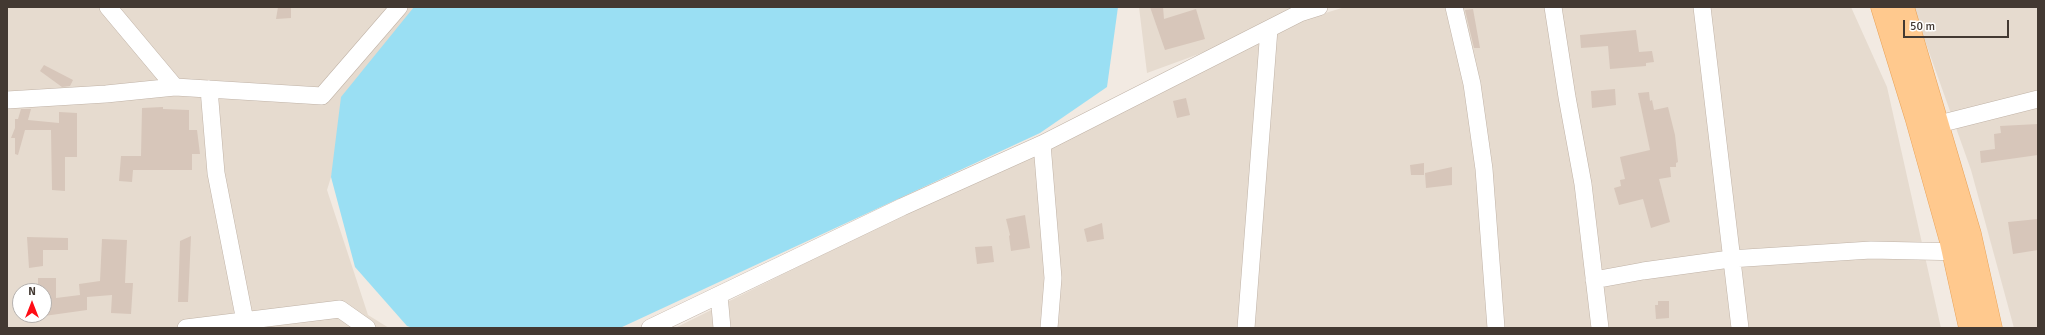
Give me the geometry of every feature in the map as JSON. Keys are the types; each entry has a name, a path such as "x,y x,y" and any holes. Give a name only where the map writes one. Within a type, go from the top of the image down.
{"main road":[{"path":"1882,7 1916,117 1991,328"},
{"path":"1903,7 1939,124 1964,252 1970,328"}],"street":[{"path":"108,7 175,86"},
{"path":"7,100 106,94 175,86 322,96 399,7"},
{"path":"650,328 894,210 1042,144 1269,29 1300,10 1319,7"},
{"path":"1454,7 1472,84 1484,169 1496,328"},
{"path":"1553,7 1567,97 1583,184 1600,328"},
{"path":"1702,7 1730,259 1740,328"},
{"path":"1246,328 1269,29"},
{"path":"209,89 216,173 245,321"},
{"path":"1939,124 2038,99"},
{"path":"1042,144 1053,278 1049,328"},
{"path":"1594,280 1643,271 1730,259 1871,250 1964,252"},
{"path":"718,295 722,328"},
{"path":"186,328 340,309 367,328"}],"shaded area":[{"path":"7,7 430,7 361,81 327,190 368,315 389,328 7,328"},
{"path":"1139,7 1322,7 1308,14 1147,73"},
{"path":"1345,7 1851,7 1887,87 1941,328 675,328 846,243 1127,93 1280,27"},
{"path":"1913,7 2038,7 2038,328 2014,328 1971,170"}],"water":[{"path":"414,7 1118,7 1107,87 1040,133 620,328 413,328 407,326 355,267 331,177 341,97"}],"building":[{"path":"278,7 291,7 291,18 276,19"},
{"path":"1150,7 1163,7 1164,19 1196,9 1205,39 1165,50"},
{"path":"1473,9 1480,48 1474,48 1465,10"},
{"path":"1636,30 1639,52 1652,51 1654,62 1646,63 1646,66 1610,69 1608,46 1581,48 1580,35"},
{"path":"44,65 73,80 70,86 62,87 40,71"},
{"path":"1615,89 1616,105 1592,108 1591,91"},
{"path":"1649,92 1650,101 1652,100 1654,110 1668,107 1675,135 1678,162 1676,163 1676,167 1670,167 1671,177 1659,179 1670,222 1651,228 1643,199 1619,205 1614,188 1621,186 1620,180 1625,179 1620,157 1650,150 1638,93"},
{"path":"1186,98 1190,115 1177,118 1173,101"},
{"path":"163,107 163,109 189,110 189,130 197,130 200,154 192,154 192,170 133,170 132,182 119,181 121,156 141,156 142,108"},
{"path":"21,109 31,109 28,120 59,123 59,112 77,113 77,157 65,157 65,191 52,190 51,130 25,130 18,155 15,154 15,138 11,138 15,128 15,119 18,119"},
{"path":"2038,124 2038,155 1981,163 1980,151 1995,149 1994,134 2001,133 2000,126"},
{"path":"1424,163 1424,175 1411,175 1410,165"},
{"path":"1452,167 1452,185 1426,188 1425,173"},
{"path":"1025,215 1030,248 1011,251 1010,235 1006,219"},
{"path":"2038,219 2038,250 2013,254 2008,222"},
{"path":"1102,223 1104,239 1087,242 1084,229"},
{"path":"191,236 188,302 178,302 180,241"},
{"path":"27,237 68,238 68,250 43,250 43,266 29,268"},
{"path":"102,239 127,240 125,283 133,283 131,314 111,313 112,295 87,297 87,310 52,315 52,283 38,283 38,278 56,278 56,298 80,295 79,284 100,281"},
{"path":"992,246 994,262 977,264 975,247"},
{"path":"1658,301 1669,301 1669,318 1656,319 1655,305 1658,305"}]}
